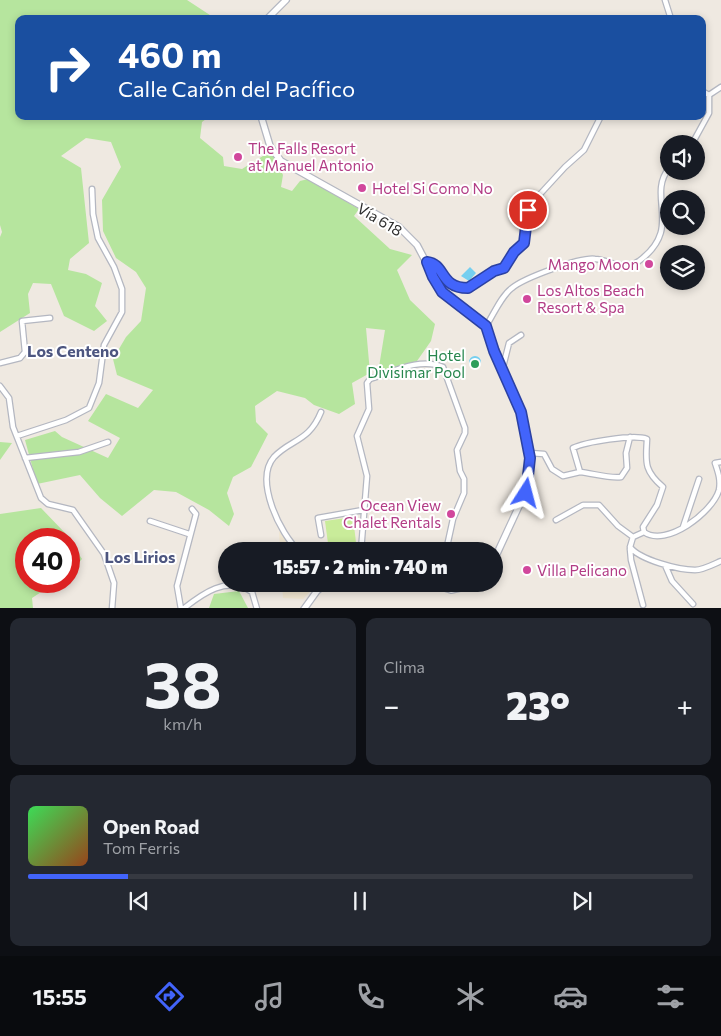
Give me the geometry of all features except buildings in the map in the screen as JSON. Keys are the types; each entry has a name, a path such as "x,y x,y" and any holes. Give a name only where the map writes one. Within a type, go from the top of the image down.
{"street":[{"path":"272,15 286,0"},
{"path":"665,0 670,15"},
{"path":"709,95 721,87"},
{"path":"706,117 709,95"},
{"name":"Vía 618","path":"262,120 270,146 282,161 399,227 417,245 442,292 486,326"},
{"path":"427,262 438,266 448,283 461,288 468,288 494,271 504,268 514,252 524,243 531,204 564,166 584,150 599,120"},
{"path":"697,135 704,120"},
{"path":"503,542 526,493 530,453 521,412 503,367 494,351 486,326 512,288 539,275 568,263 585,259 593,258 624,266 639,261 659,240 662,234 664,219 663,180"},
{"path":"17,436 66,420 88,408 98,383 104,345 122,312 122,289 114,267 98,238 93,214 92,189"},
{"path":"0,363 23,356 26,352 22,321 50,318"},
{"path":"503,367 509,343 521,335"},
{"path":"361,542 362,510 367,476 357,436 369,409 367,383 370,379 417,364 443,367 462,419 465,433 457,450 460,471 464,479 464,493 453,519 448,542"},
{"path":"0,386 9,398 13,427 41,498 48,504 73,510 104,554 114,583 112,608"},
{"path":"292,542 281,529 271,503 266,478 268,467 275,456 301,440 318,420 321,412"},
{"path":"530,453 544,454 552,469 559,475 580,472 604,474 611,477 621,476 627,468 626,453 630,437"},
{"path":"580,472 573,448 581,444 630,437 647,439 644,457 646,466 655,481 662,487 657,505 643,527 644,532"},
{"path":"25,458 79,452 108,442"},
{"path":"643,605 631,560 630,547 633,537 644,532 663,535 683,527 704,514 712,505 720,485 715,463 721,462"},
{"path":"683,527 699,479"},
{"path":"556,520 583,505 599,505 618,526 633,537"},
{"path":"192,509 196,514 189,534 177,586 177,598 182,608 203,593 223,586 242,587 252,592 256,608"},
{"path":"321,535 318,518 362,510"},
{"path":"150,521 189,534"},
{"path":"630,547 640,555 665,565 697,570 721,561"},
{"path":"665,565 672,581 693,604"},
{"path":"304,608 316,592"}],"shaded area":[{"path":"279,531 287,542 280,542"},
{"path":"283,592 310,592 303,599 283,598"}],"green space":[{"path":"0,0 187,0 210,15 15,15 15,120 205,120 202,122 200,138 223,157 224,166 242,169 271,151 283,175 281,187 292,191 300,181 308,179 359,209 354,216 390,249 412,255 397,270 410,300 435,324 431,341 417,361 378,373 385,330 366,328 370,373 352,383 355,404 339,414 314,405 305,398 277,391 255,406 256,422 268,434 251,467 233,477 227,493 234,514 229,526 209,510 176,492 154,490 122,516 100,498 80,475 37,484 25,440 55,431 62,437 108,458 120,438 88,421 106,394 138,408 153,390 117,375 113,359 126,337 141,321 146,288 136,272 116,258 103,231 102,200 121,167 111,142 86,138 61,156 81,168 89,243 70,259 68,270 86,274 102,283 95,306 107,321 94,331 64,316 51,284 33,283 28,294 30,313 0,332 0,237 2,232 0,225"},
{"path":"0,442 12,443 0,460"},
{"path":"41,508 60,528 15,528 15,593 40,593 32,598 33,608 0,608 0,514"},
{"path":"353,517 356,542 328,542 325,521"},
{"path":"240,592 248,608 209,608 214,594"}],"water":[{"path":"470,267 476,273 469,281 461,276"},
{"name":"Hotel Divisimar Pool","path":"475,356 481,362 475,368 469,362"}],"place":[{"name":"The Falls Resort at Manuel Antonio","path":"238,157"},
{"name":"Hotel Si Como No","path":"362,188"},
{"name":"Mango Moon","path":"649,264"},
{"name":"Los Altos Beach Resort & Spa","path":"527,299"},
{"name":"Hotel Divisimar Pool","path":"475,364"},
{"name":"Ocean View Chalet Rentals","path":"451,514"},
{"name":"Villa Pelicano","path":"527,570"}],"district":[{"name":"Los Centeno","path":"73,350"},
{"name":"Los Lirios","path":"140,556"}],"route":[{"path":"526,493 530,458 521,412 503,367 494,351 486,326 442,292 427,262 438,266 448,283 455,287 468,288 473,286 494,271 504,268 514,252 524,243 528,210"}]}
